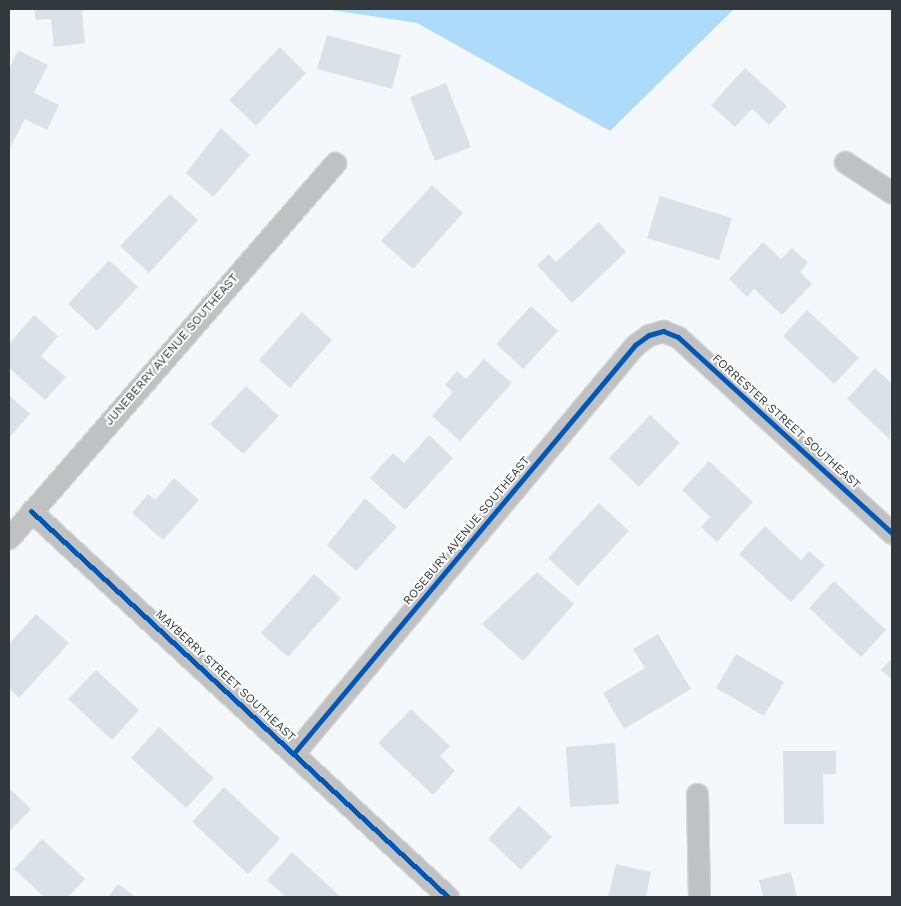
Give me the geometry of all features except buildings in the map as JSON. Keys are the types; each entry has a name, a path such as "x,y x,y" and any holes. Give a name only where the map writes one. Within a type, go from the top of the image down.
{"street":[{"path":"845,162 892,193"},
{"name":"JUNEBERRY AVENUE SOUTHEAST","path":"9,538 335,163"},
{"name":"FORRESTER STREET SOUTHEAST","path":"663,332 678,337 892,533"},
{"name":"ROSEBURY AVENUE SOUTHEAST","path":"294,753 636,345 663,332"},
{"name":"MAYBERRY STREET SOUTHEAST","path":"31,511 448,897"},
{"path":"697,794 699,897"}],"shaded area":[{"path":"325,9 734,9 610,131 417,23"}],"cycle path":[{"path":"294,753 635,345 649,335 663,331 678,337 892,533"},
{"path":"31,511 448,897"}]}
